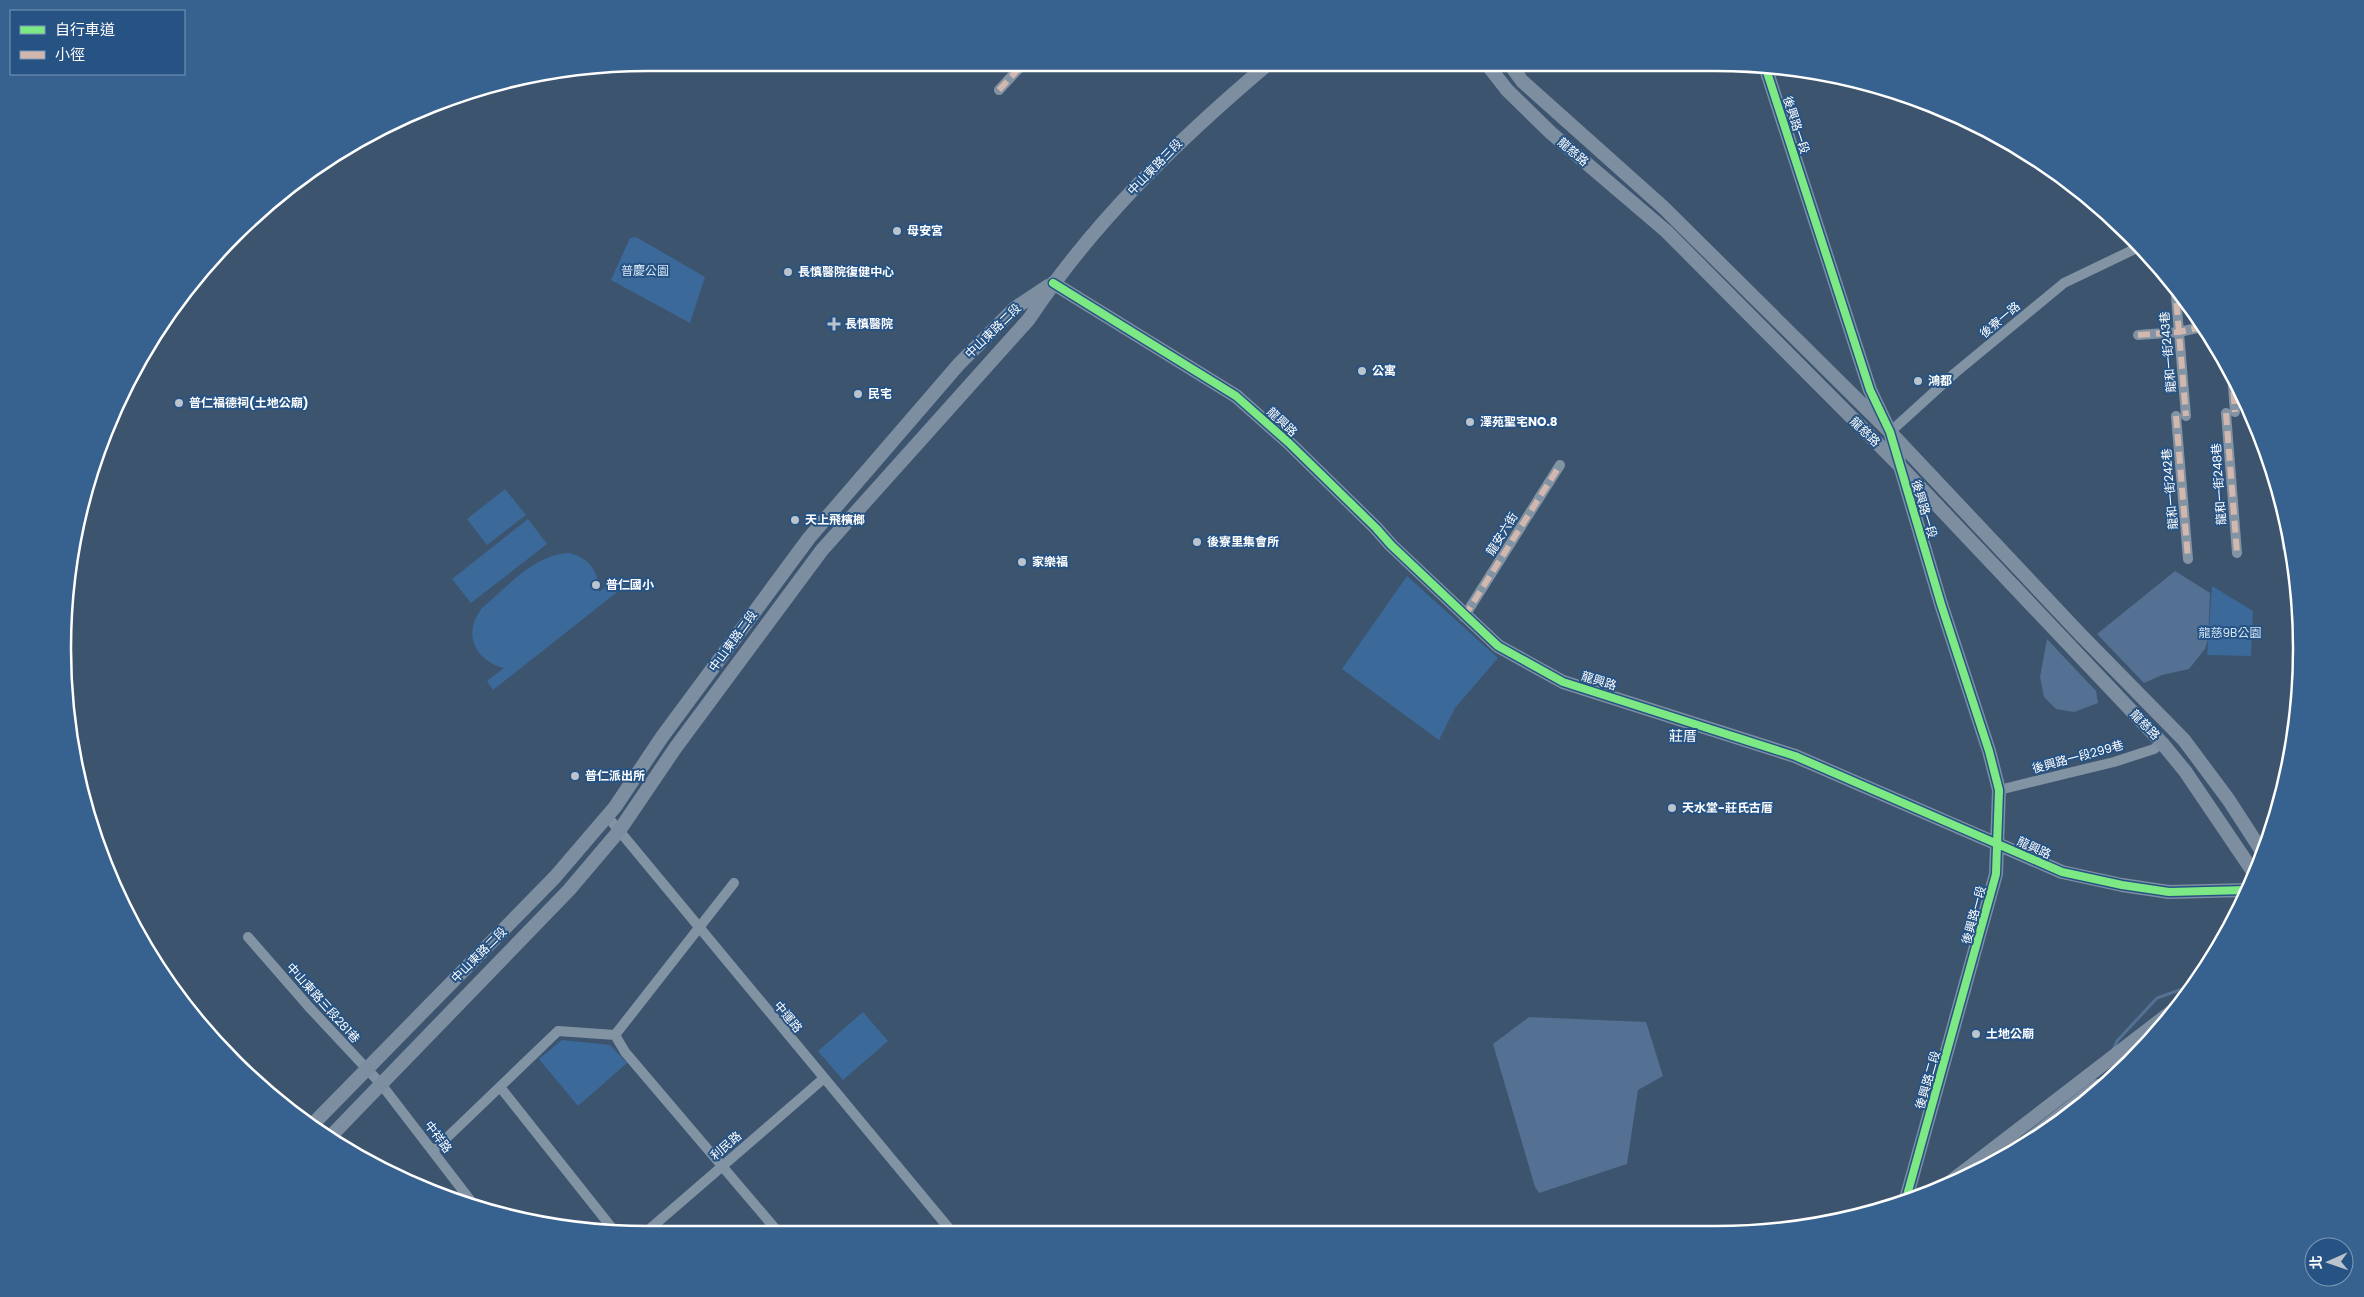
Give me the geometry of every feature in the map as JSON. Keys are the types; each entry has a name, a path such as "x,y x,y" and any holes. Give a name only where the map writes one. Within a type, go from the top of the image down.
{"street":[{"path":"999,90 1017,71"},
{"name":"中山東路三段","path":"1053,283 1131,192 1187,135 1261,71"},
{"name":"龍慈路","path":"1492,71 1507,90 1551,132 1666,231 1899,465 2162,743 2185,772 2250,867"},
{"name":"龍慈路","path":"1514,71 1522,81 1663,207 1890,432 2081,635 2184,740 2228,799 2258,845"},
{"name":"後興路一段","path":"1767,74 1870,390 1890,432 1989,751 1999,790 1999,844 1996,874 1971,967"},
{"path":"1551,132 1565,119"},
{"name":"後寮一路","path":"1890,432 1955,373 2064,283 2133,250"},
{"name":"龍興路","path":"1053,283 1236,396 1288,442 1464,617 1498,646 1563,682 1795,756 2062,872 2122,885 2169,892 2239,890"},
{"name":"中山東路二段","path":"317,1120 555,877 607,816 662,737 809,538 959,364 1015,308 1053,283"},
{"name":"中山東路二段","path":"335,1132 569,890 620,831 676,747 822,550 1029,319 1053,283"},
{"name":"龍和一街243巷","path":"2176,301 2179,332 2181,416"},
{"path":"2138,335 2179,332 2195,328"},
{"name":"龍和一街248巷","path":"2231,390 2230,412 2237,553"},
{"name":"龍和一街242巷","path":"2181,416 2188,559"},
{"name":"龍安六街","path":"1464,617 1560,465"},
{"name":"後興路一段299巷","path":"1999,790 2114,762 2154,749 2162,743"},
{"name":"中運路","path":"607,816 699,930 947,1226"},
{"path":"615,1035 734,883"},
{"name":"中山東路三段281巷","path":"248,937 381,1084"},
{"name":"後興路二段","path":"1908,1192 1971,967"},
{"path":"1971,1166 2149,1029"},
{"path":"433,1151 558,1031 615,1035"},
{"path":"615,1035 624,1052 774,1226"},
{"name":"利民路","path":"653,1226 823,1079"},
{"name":"中祥路","path":"381,1084 467,1196"},
{"path":"500,1087 610,1225"}],"green space":[{"name":"普慶公園","path":"636,237 705,277 690,323 611,280 630,238"},
{"path":"505,489 526,515 487,545 467,519"},
{"path":"528,519 547,544 471,603 452,579"},
{"path":"569,553 583,558 592,567 599,585 599,592 620,577 626,585 493,690 487,681 504,668 486,659 475,645 473,627 476,618 482,608 533,565 557,555"},
{"path":"1407,576 1498,658 1455,708 1439,740 1342,669"},
{"name":"龍慈9B公園","path":"2212,586 2253,611 2251,656 2207,655"},
{"path":"863,1012 888,1041 843,1080 818,1051"},
{"path":"562,1040 610,1045 627,1063 578,1106 539,1059"}],"shaded area":[{"path":"2175,571 2210,593 2208,639 2205,649 2189,669 2162,675 2144,683 2097,634"},
{"path":"2047,639 2096,691 2098,703 2074,712 2056,709 2044,697 2040,677"},
{"path":"1529,1017 1646,1022 1663,1076 1638,1090 1627,1164 1539,1193 1535,1187 1493,1044"}],"waterway":[{"path":"2113,1050 2117,1041 2157,998 2180,990"}],"marked path":[{"path":"999,90 1017,71"},
{"path":"2176,302 2186,416"},
{"path":"2138,335 2179,332 2195,328"},
{"path":"2234,394 2235,412"},
{"path":"2226,413 2237,553"},
{"path":"2176,416 2188,559"},
{"path":"1464,617 1560,465"}],"cycle path":[{"path":"1767,74 1870,390 1890,432 1941,604 1989,751 1999,790 1996,874 1908,1192"},
{"path":"1053,283 1236,396 1288,442 1391,545 1498,646 1563,682 1795,756 2062,872 2122,885 2169,892 2239,890"}],"place":[{"name":"母安宮","path":"897,231"},
{"name":"長慎醫院復健中心","path":"788,272"},
{"name":"長慎醫院","path":"834,324"},
{"name":"公寓","path":"1362,371"},
{"name":"鴻都","path":"1918,381"},
{"name":"民宅","path":"858,394"},
{"name":"普仁福德祠(土地公廟)","path":"179,403"},
{"name":"澤苑聖宅NO.8","path":"1470,422"},
{"name":"天上飛檳榔","path":"795,520"},
{"name":"後寮里集會所","path":"1197,542"},
{"name":"家樂福","path":"1022,562"},
{"name":"普仁國小","path":"596,585"},
{"name":"普仁派出所","path":"575,776"},
{"name":"天水堂-莊氏古厝","path":"1672,808"},
{"name":"土地公廟","path":"1976,1034"}],"district":[{"name":"莊厝","path":"1683,736"}]}
